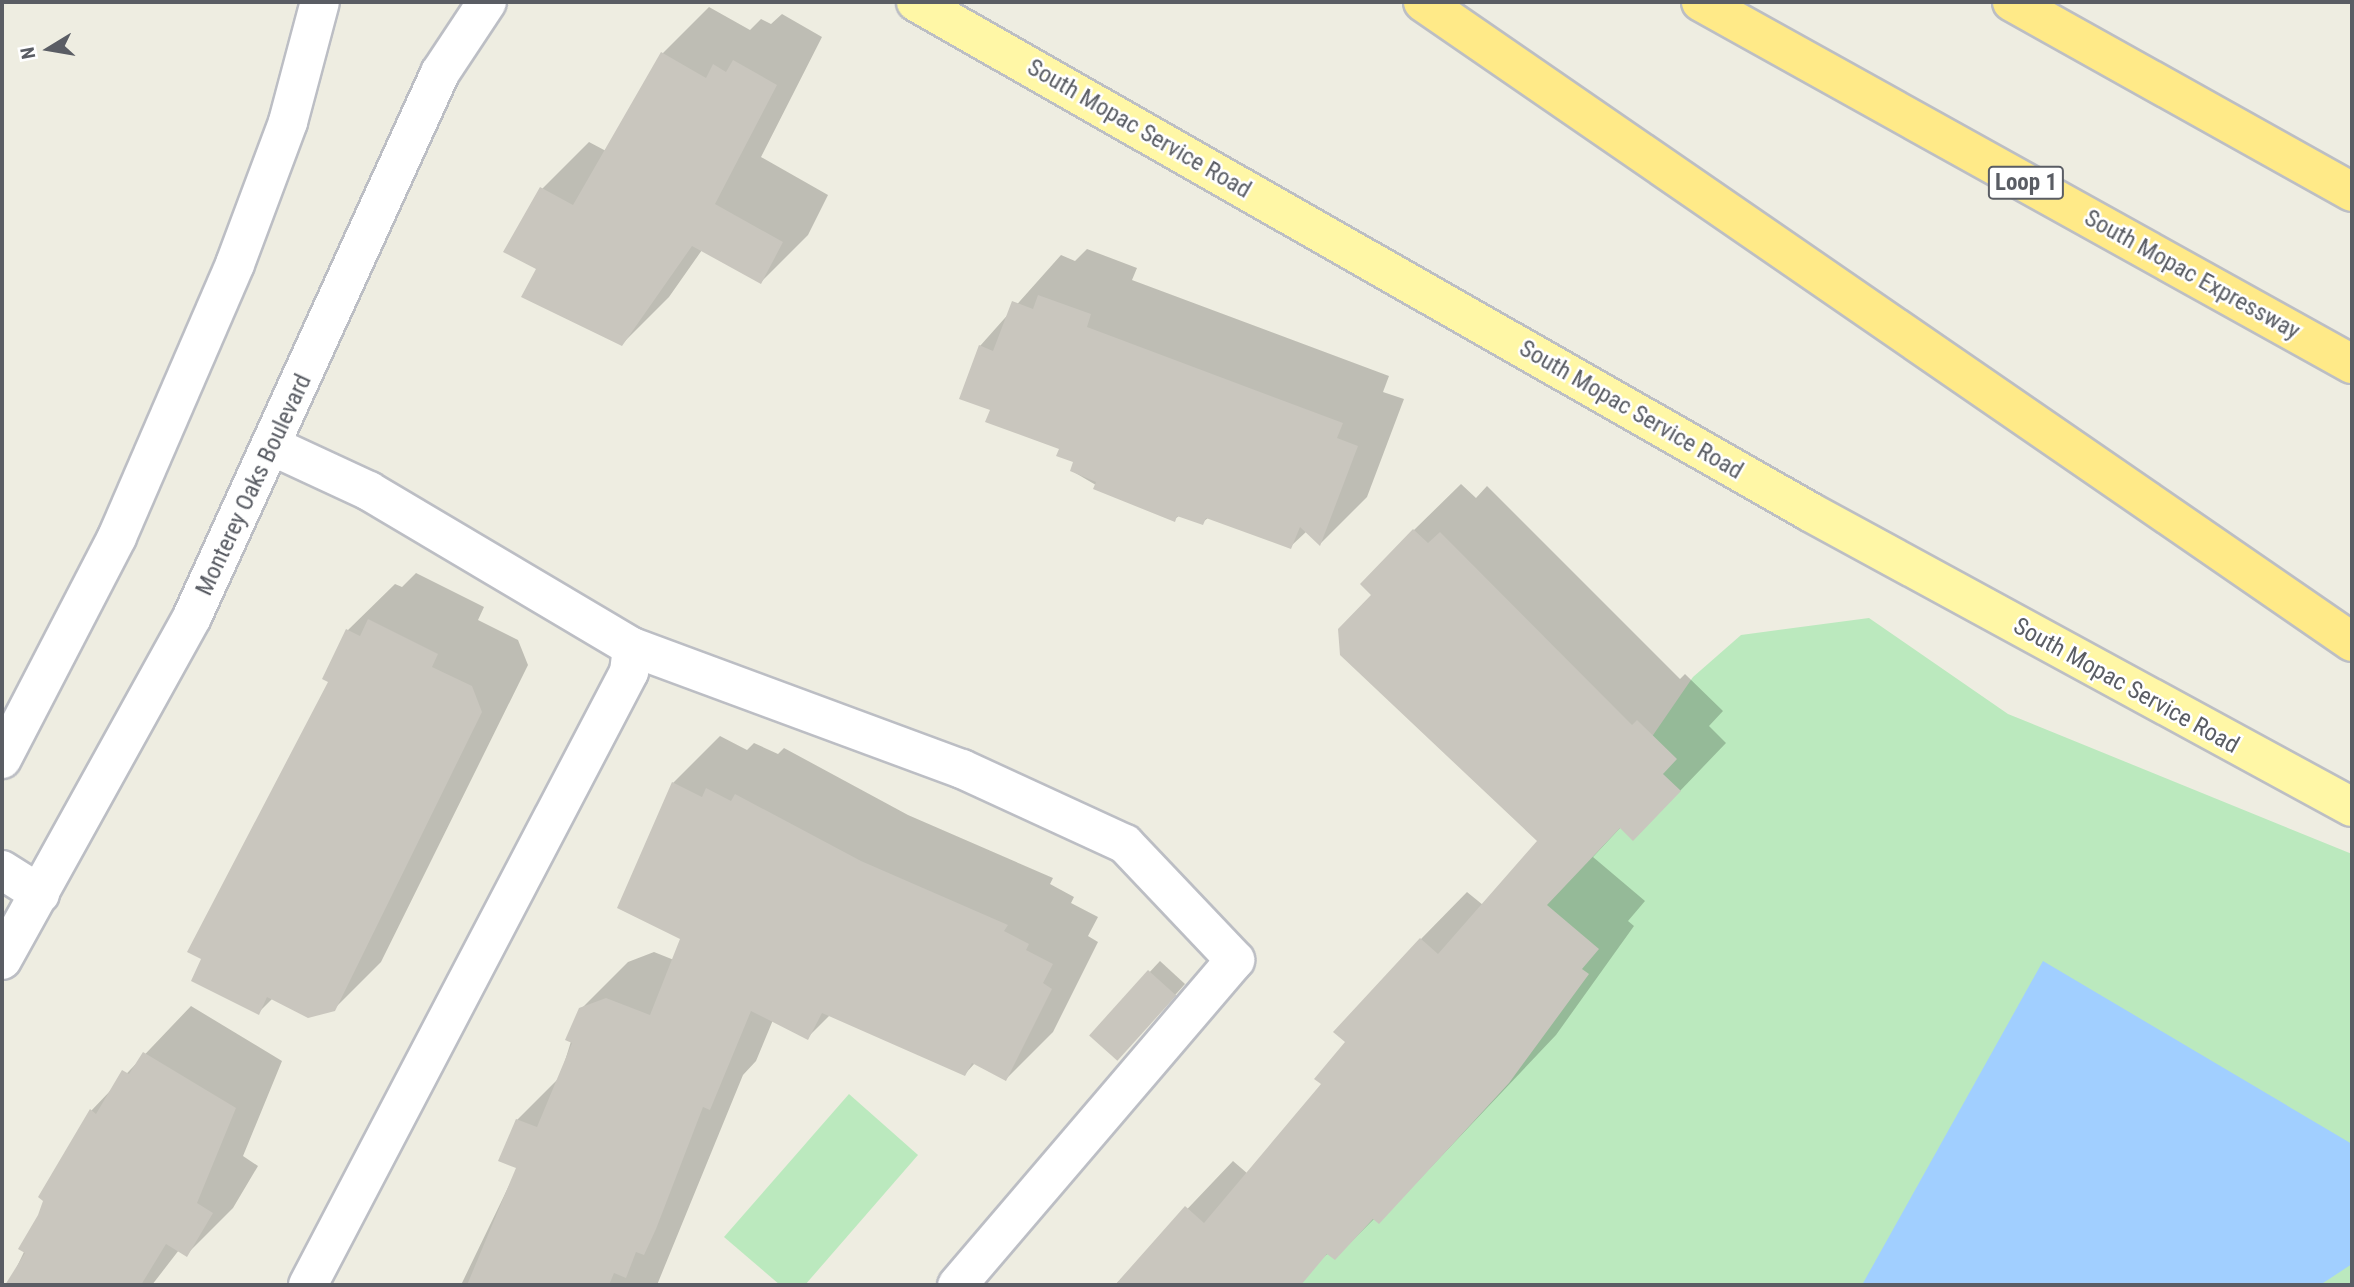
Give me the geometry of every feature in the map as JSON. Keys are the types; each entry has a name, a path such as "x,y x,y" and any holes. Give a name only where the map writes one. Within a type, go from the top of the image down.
{"highway":[{"path":"1423,2 2352,642"},
{"name":"South Mopac Expressway","path":"1701,2 2352,364"},
{"path":"2012,2 2352,192"}],"main road":[{"name":"South Mopac Service Road","path":"916,2 1810,512 2352,807"}],"street":[{"path":"2,760 117,537 235,264 288,122 320,2"},
{"name":"Monterey Oaks Boulevard","path":"2,960 192,617 440,73 487,2"},
{"path":"272,446 369,491 632,647 962,769 1125,844 1235,961 957,1285"},
{"path":"308,1285 629,672 632,647"},
{"path":"2,870 40,894"}],"green space":[{"path":"1869,618 2008,714 2352,854 2352,1285 1219,1285 1402,1100 1693,677 1741,635"},
{"path":"849,1094 918,1155 805,1285 780,1285 724,1237"}],"water":[{"path":"2043,961 2352,1144 2352,1264 2320,1285 1862,1285"}],"building":[{"path":"661,52 706,78 713,64 726,72 733,60 777,85 715,204 783,242 761,284 692,246 622,346 521,297 536,269 503,252 540,187 573,205"},
{"path":"1038,295 1091,314 1087,327 1343,423 1337,438 1358,446 1320,546 1300,527 1291,549 1206,518 1203,525 1177,516 1175,522 1093,489 1096,482 1070,471 1073,462 1056,456 1059,449 985,422 990,410 959,399 979,345 993,351 1012,301 1033,309"},
{"path":"1413,529 1428,543 1440,532 1632,725 1637,720 1677,759 1663,774 1681,791 1633,841 1620,828 1547,905 1599,949 1582,969 1589,974 1509,1083 1379,1224 1373,1219 1335,1260 1327,1254 1301,1285 1115,1285 1185,1206 1204,1223 1321,1084 1314,1079 1345,1042 1333,1032 1420,938 1438,954 1537,841 1340,655 1338,629 1371,595 1360,584"},
{"path":"368,619 438,654 432,667 472,686 482,712 335,1011 308,1018 267,997 259,1015 191,981 201,959 187,952 328,682 322,679 346,629 360,636"},
{"path":"672,782 702,797 706,788 731,801 735,794 861,861 1008,925 1004,931 1029,944 1026,950 1053,964 1043,983 1052,989 1006,1081 972,1063 965,1076 822,1013 808,1040 751,1011 710,1110 703,1107 644,1255 636,1252 626,1278 614,1273 609,1285 467,1285 516,1168 498,1161 516,1119 537,1127 572,1043 565,1040 579,1008 606,998 650,1015 680,939 617,908"},
{"path":"1148,970 1176,995 1117,1061 1089,1035"},
{"path":"143,1052 236,1108 197,1203 213,1213 187,1257 166,1244 141,1285 5,1285 25,1253 18,1249 38,1215 43,1201 38,1197 90,1109 96,1114 122,1070 129,1074"}]}
